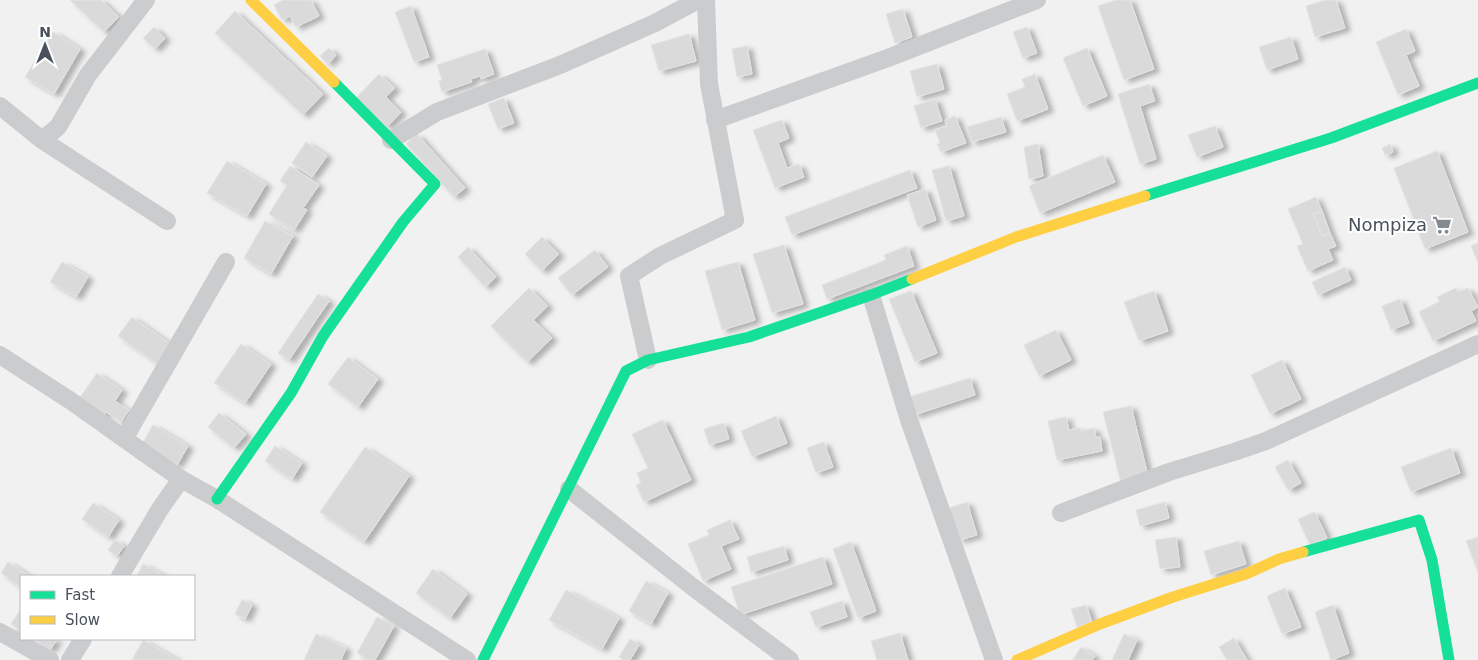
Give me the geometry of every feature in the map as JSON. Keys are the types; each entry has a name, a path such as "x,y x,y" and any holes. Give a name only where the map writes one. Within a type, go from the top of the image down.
{"street":[{"path":"42,140 58,127 88,75 146,0"},
{"path":"217,499 291,392 323,336 403,222 435,184 251,0"},
{"path":"391,140 437,112 569,61 656,23 698,0"},
{"path":"648,360 629,276 660,256 735,220 709,84 706,0"},
{"path":"715,120 879,61 1037,0"},
{"path":"483,660 626,371 648,360 749,337 872,295 1016,237 1331,138 1478,83"},
{"path":"0,106 42,140 167,220"},
{"path":"124,439 226,262"},
{"path":"872,295 909,420 994,660"},
{"path":"1061,513 1169,472 1266,441 1478,344"},
{"path":"0,355 71,401 181,479 217,499 467,660"},
{"path":"121,575 160,509 181,479"},
{"path":"569,489 694,588 790,660"},
{"path":"1021,659 1100,624 1173,597 1246,574 1279,559 1419,520 1432,560 1449,660"},
{"path":"0,632 50,660"},
{"path":"70,660 81,640"}],"building":[{"path":"70,0 101,0 119,17 104,32"},
{"path":"283,0 311,0 319,16 296,27 290,16 282,20 274,5"},
{"path":"1116,0 1130,0 1154,69 1124,80 1098,6"},
{"path":"1326,0 1336,0 1345,28 1315,37 1306,6"},
{"path":"411,6 429,57 414,62 395,12"},
{"path":"903,9 912,37 895,43 886,14"},
{"path":"235,11 323,94 303,115 215,33"},
{"path":"154,27 165,38 155,49 143,38"},
{"path":"1027,27 1037,53 1023,58 1013,32"},
{"path":"1406,29 1415,51 1406,55 1419,86 1398,95 1376,42"},
{"path":"53,32 80,49 54,94 25,77"},
{"path":"689,34 696,61 659,71 651,45"},
{"path":"1291,37 1298,59 1267,70 1259,47"},
{"path":"747,46 752,74 737,77 732,49"},
{"path":"329,48 336,55 328,64 320,56"},
{"path":"1087,48 1107,96 1083,106 1063,58"},
{"path":"485,49 494,74 481,79 480,76 471,79 472,82 442,92 439,81 442,80 437,65"},
{"path":"937,64 944,89 917,97 910,71"},
{"path":"379,74 395,88 386,97 401,112 387,127 356,98"},
{"path":"1035,74 1048,109 1017,121 1007,94 1025,87 1022,79"},
{"path":"1149,84 1155,101 1140,106 1156,159 1140,164 1118,94"},
{"path":"504,98 514,123 498,129 488,104"},
{"path":"935,99 942,121 921,128 914,106"},
{"path":"955,116 966,143 941,152 937,144 940,143 935,130 947,126 945,120"},
{"path":"1001,117 1006,132 972,142 967,127"},
{"path":"782,120 789,138 778,143 787,168 799,164 804,177 775,188 753,130"},
{"path":"1215,126 1223,147 1197,157 1188,135"},
{"path":"417,134 465,188 454,197 406,144"},
{"path":"306,142 327,156 312,177 292,163"},
{"path":"1038,144 1043,176 1029,179 1024,147"},
{"path":"1390,144 1393,152 1385,155 1382,148"},
{"path":"1437,151 1468,232 1425,249 1394,168"},
{"path":"1103,155 1115,182 1040,213 1029,186"},
{"path":"227,161 266,184 247,216 207,193"},
{"path":"290,166 319,185 303,208 307,210 294,230 269,214 287,185 280,181"},
{"path":"949,166 964,216 946,221 932,170"},
{"path":"910,170 917,188 792,235 785,217"},
{"path":"925,189 936,220 918,227 907,195"},
{"path":"1316,197 1322,211 1313,214 1322,236 1330,233 1336,246 1328,249 1333,260 1308,271 1297,246 1303,244 1288,209"},
{"path":"1322,211 1330,233 1322,236 1313,214"},
{"path":"265,221 293,236 271,274 244,258"},
{"path":"542,237 559,254 542,271 525,254"},
{"path":"1478,243 1478,262 1471,246"},
{"path":"784,245 803,304 772,313 753,254"},
{"path":"907,246 914,266 827,299 822,285 886,260 884,255"},
{"path":"468,247 496,277 485,287 458,257"},
{"path":"595,250 608,267 572,295 558,278"},
{"path":"62,262 88,277 76,297 50,282"},
{"path":"738,262 755,320 722,330 705,271"},
{"path":"1345,267 1351,280 1318,295 1312,282"},
{"path":"529,288 548,306 533,320 552,338 527,362 491,326"},
{"path":"1456,288 1458,292 1468,288 1478,307 1471,311 1476,321 1433,341 1419,312 1440,301 1437,297"},
{"path":"911,291 937,353 915,362 889,299"},
{"path":"1154,291 1168,331 1139,341 1124,302"},
{"path":"318,294 329,301 289,360 278,353"},
{"path":"1400,299 1409,323 1391,330 1382,306"},
{"path":"132,317 172,345 158,364 118,336"},
{"path":"1056,330 1071,360 1039,376 1024,345"},
{"path":"241,344 271,364 245,403 214,383"},
{"path":"348,357 378,379 358,407 328,384"},
{"path":"1282,360 1301,399 1270,414 1251,375"},
{"path":"97,373 122,390 115,401 129,410 121,422 106,412 104,416 79,399"},
{"path":"970,378 975,395 914,415 909,397"},
{"path":"1131,406 1148,476 1121,483 1103,412"},
{"path":"219,413 246,434 234,448 208,427"},
{"path":"776,416 787,443 752,457 741,431"},
{"path":"1066,417 1069,430 1080,428 1081,431 1094,428 1096,437 1100,437 1102,451 1057,460 1048,421"},
{"path":"663,420 691,480 644,502 636,485 641,483 637,473 648,468 632,434"},
{"path":"724,423 729,439 709,445 704,429"},
{"path":"153,425 188,446 177,465 142,444"},
{"path":"824,442 833,467 816,473 807,448"},
{"path":"275,446 302,463 292,479 265,461"},
{"path":"365,447 409,476 364,542 320,512"},
{"path":"1451,448 1460,473 1411,492 1401,467"},
{"path":"1288,460 1301,483 1288,490 1275,467"},
{"path":"967,502 977,535 959,540 949,508"},
{"path":"1165,502 1169,518 1140,526 1136,510"},
{"path":"93,503 119,520 108,537 82,519"},
{"path":"1315,512 1327,538 1310,545 1298,519"},
{"path":"730,520 739,539 721,546 731,569 703,581 688,544 709,535 707,530"},
{"path":"1176,537 1180,567 1160,569 1155,540"},
{"path":"1478,537 1478,572 1466,541"},
{"path":"115,540 124,546 117,556 108,550"},
{"path":"1239,541 1246,564 1211,575 1204,551"},
{"path":"851,542 876,611 858,618 833,549"},
{"path":"784,546 788,560 751,572 747,557"},
{"path":"823,557 832,584 740,615 731,587"},
{"path":"8,562 28,575 20,575 20,586 1,573"},
{"path":"143,564 163,575 138,575"},
{"path":"433,569 467,594 450,618 416,593"},
{"path":"646,581 668,593 651,624 629,611"},
{"path":"1285,588 1301,627 1282,634 1267,596"},
{"path":"566,590 619,618 602,649 549,620"},
{"path":"242,599 252,605 245,619 235,614"},
{"path":"842,601 847,617 816,627 810,612"},
{"path":"1086,605 1092,622 1077,627 1071,609"},
{"path":"1333,605 1349,653 1331,660 1315,612"},
{"path":"20,610 20,636 15,633 18,629 11,624"},
{"path":"377,617 394,626 375,660 369,660 357,653"},
{"path":"900,633 908,660 877,660 871,641"},
{"path":"316,634 346,648 341,660 304,660"},
{"path":"1124,634 1137,640 1128,660 1112,660"},
{"path":"1234,638 1247,660 1227,660 1219,647"},
{"path":"630,639 639,645 630,660 624,660 619,657"},
{"path":"35,640 56,640 50,650"},
{"path":"143,640 178,660 132,660"},
{"path":"1081,647 1095,656 1092,660 1073,660"}],"traffic: fast":[{"path":"217,499 291,393 323,336 403,222 435,184 334,82"},
{"path":"1145,196 1331,138 1478,83"},
{"path":"483,660 626,371 648,360 749,337 912,279"},
{"path":"1303,552 1419,520 1432,560 1449,660"}],"traffic: slow":[{"path":"251,0 334,82"},
{"path":"912,279 1016,237 1145,196"},
{"path":"1017,660 1100,624 1173,597 1246,574 1279,559 1303,552"}],"place":[{"name":"Nompiza","path":"1442,225"}]}
